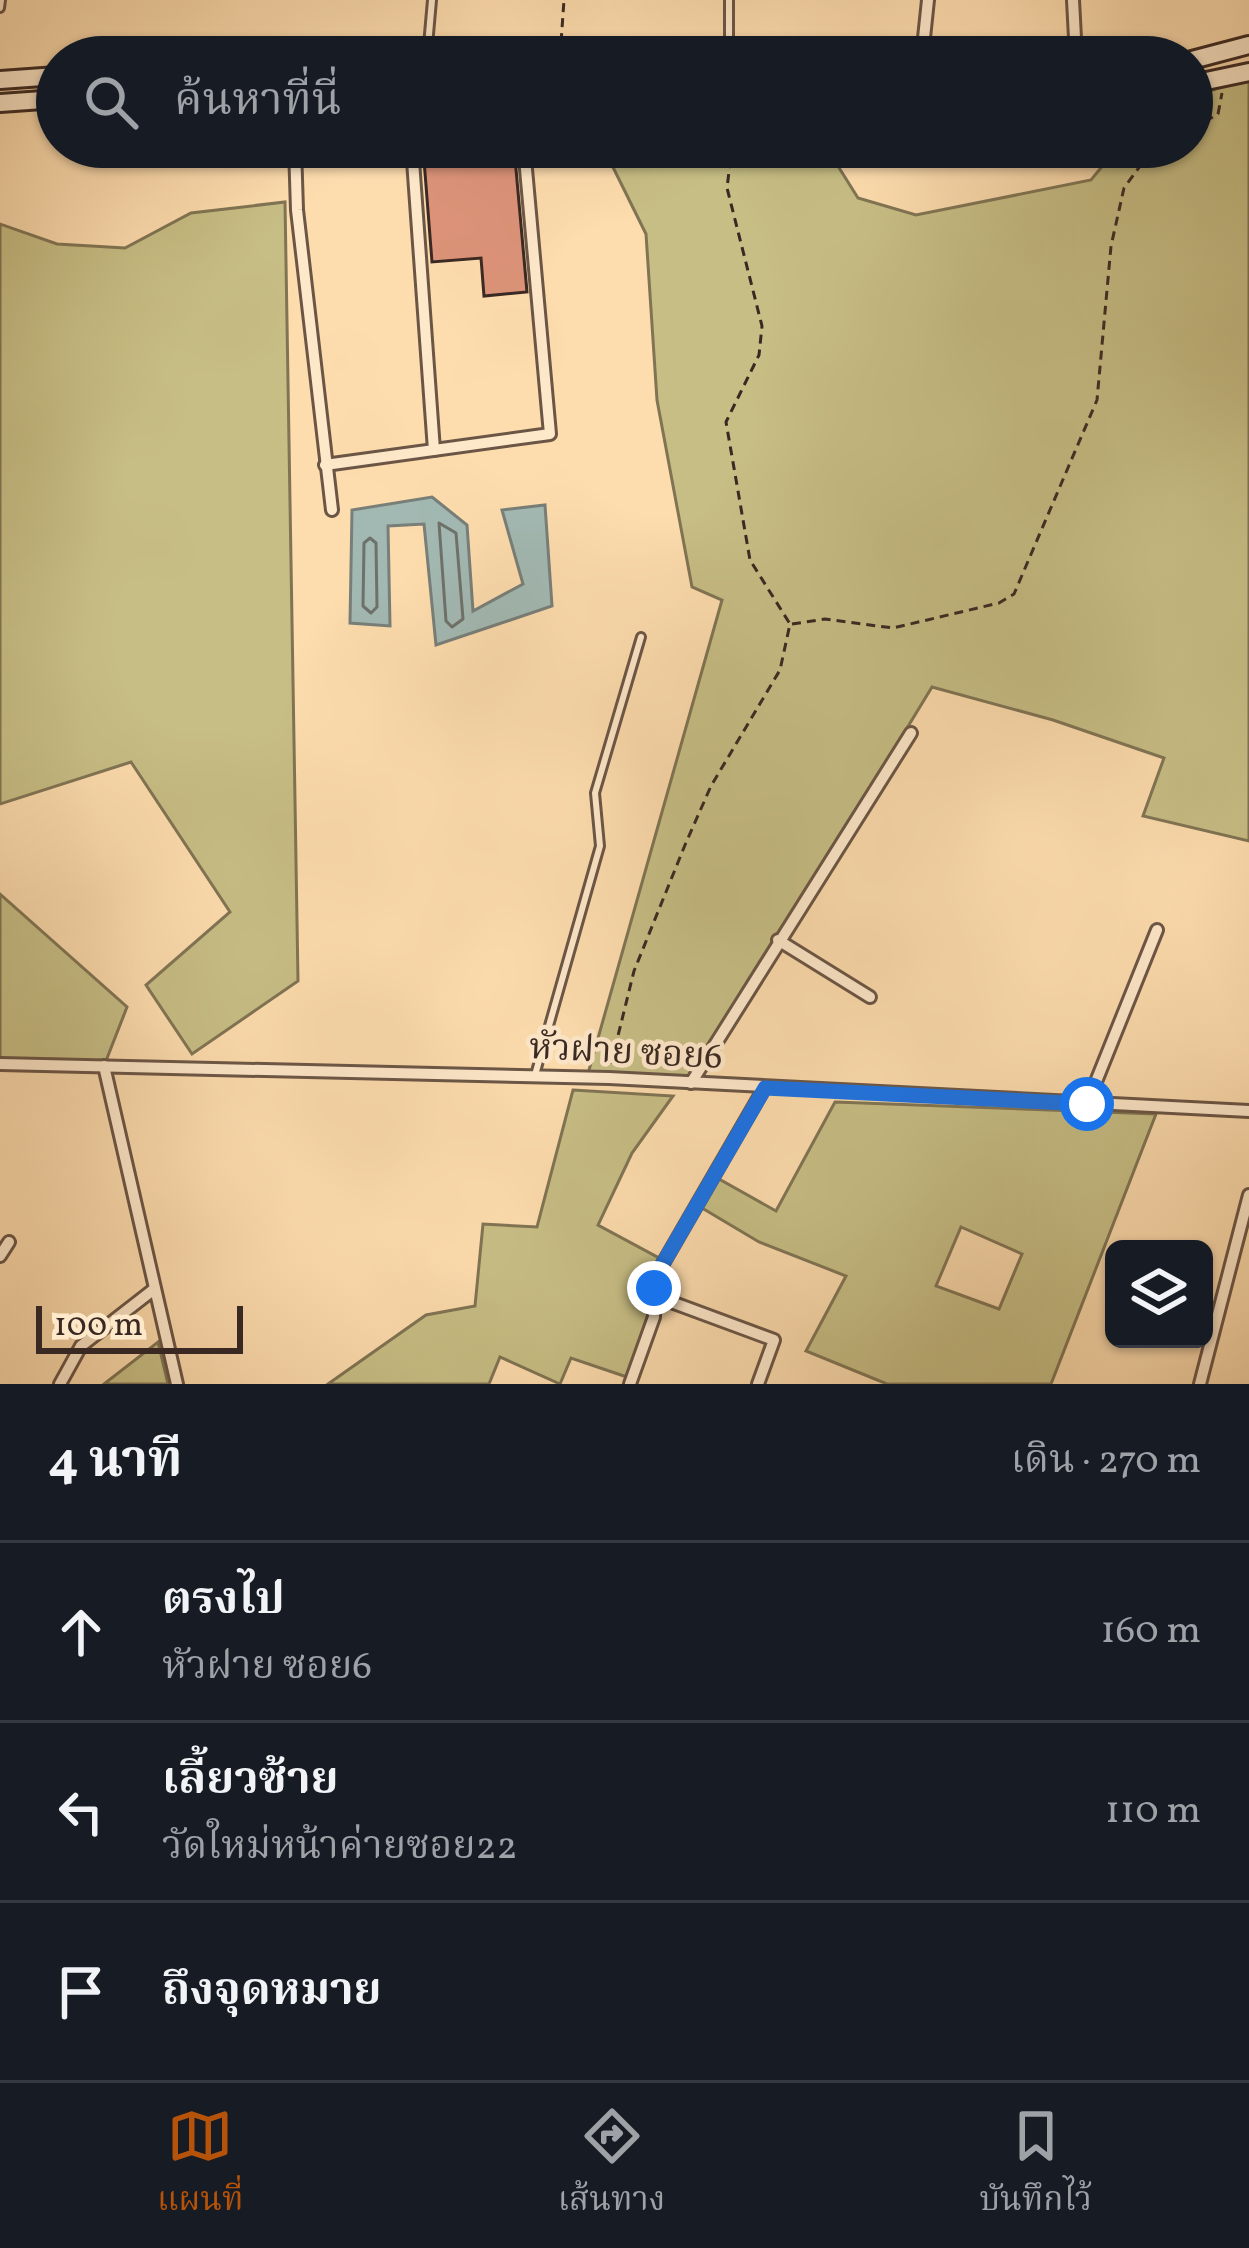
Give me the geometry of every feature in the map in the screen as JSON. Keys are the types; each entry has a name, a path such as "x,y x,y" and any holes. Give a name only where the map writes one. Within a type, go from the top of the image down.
{"main road":[{"path":"1213,54 1249,45"},
{"path":"1213,79 1249,72"},
{"path":"0,80 36,77"},
{"path":"0,103 36,100"}],"street":[{"path":"924,36 928,0"},
{"path":"1073,0 1075,36"},
{"path":"297,168 332,510"},
{"path":"414,168 434,450"},
{"path":"326,465 550,434 526,168"},
{"path":"691,1083 911,734"},
{"path":"1087,1104 1157,930"},
{"path":"778,940 870,997"},
{"name":"หัวฝาย ซอย6","path":"0,1064 535,1075 1249,1111"},
{"path":"104,1066 177,1384"},
{"path":"630,1384 654,1317 654,1279 765,1088"},
{"path":"1200,1384 1249,1195"},
{"path":"0,1256 9,1242"},
{"path":"60,1384 81,1346 153,1290"},
{"path":"655,1296 774,1340 758,1384"}],"lane":[{"path":"429,36 432,0"},
{"path":"729,0 729,36"},
{"path":"535,1075 601,846 596,793 641,637"}],"path":[{"path":"561,36 564,0"},
{"path":"1213,117 1218,114 1223,77"},
{"path":"609,1078 613,1042 634,971 711,786 779,670 790,624 750,560 726,422 759,355 762,326 727,188 729,168"},
{"path":"790,624 825,619 893,628 1000,603 1014,594 1097,400 1111,246 1124,188 1139,168"}],"shaded area":[{"path":"1249,76 1249,841 1143,816 1164,758 1053,720 932,687 691,1083 587,1077 722,600 692,587 657,400 646,234 613,168 839,168 858,198 916,215 1091,180 1101,168 1213,168 1213,90 1223,86 1223,77"},
{"path":"285,202 298,981 192,1054 146,985 230,912 131,762 0,804 0,224 57,244 125,248 191,213"},
{"path":"0,894 127,1007 104,1066 0,1064"},
{"path":"573,1090 673,1096 632,1153 598,1225 659,1258 650,1276 650,1319 627,1377 571,1358 560,1384 500,1357 489,1384 328,1384 426,1315 475,1306 483,1224 537,1227"},
{"path":"835,1102 1156,1114 1051,1384 887,1384 806,1351 846,1276 759,1242 702,1208 719,1179 776,1211","holes":["961,1227 1022,1254 999,1309 936,1286"]},
{"path":"158,1342 168,1384 104,1384"}],"water":[{"path":"432,497 467,525 473,611 523,584 502,510 545,505 552,606 436,645 424,524 388,526 390,626 350,623 352,510"}],"building":[{"path":"425,168 516,168 527,292 484,296 481,258 432,262"}],"route":[{"path":"654,1288 654,1279 765,1088 1087,1104"}]}
